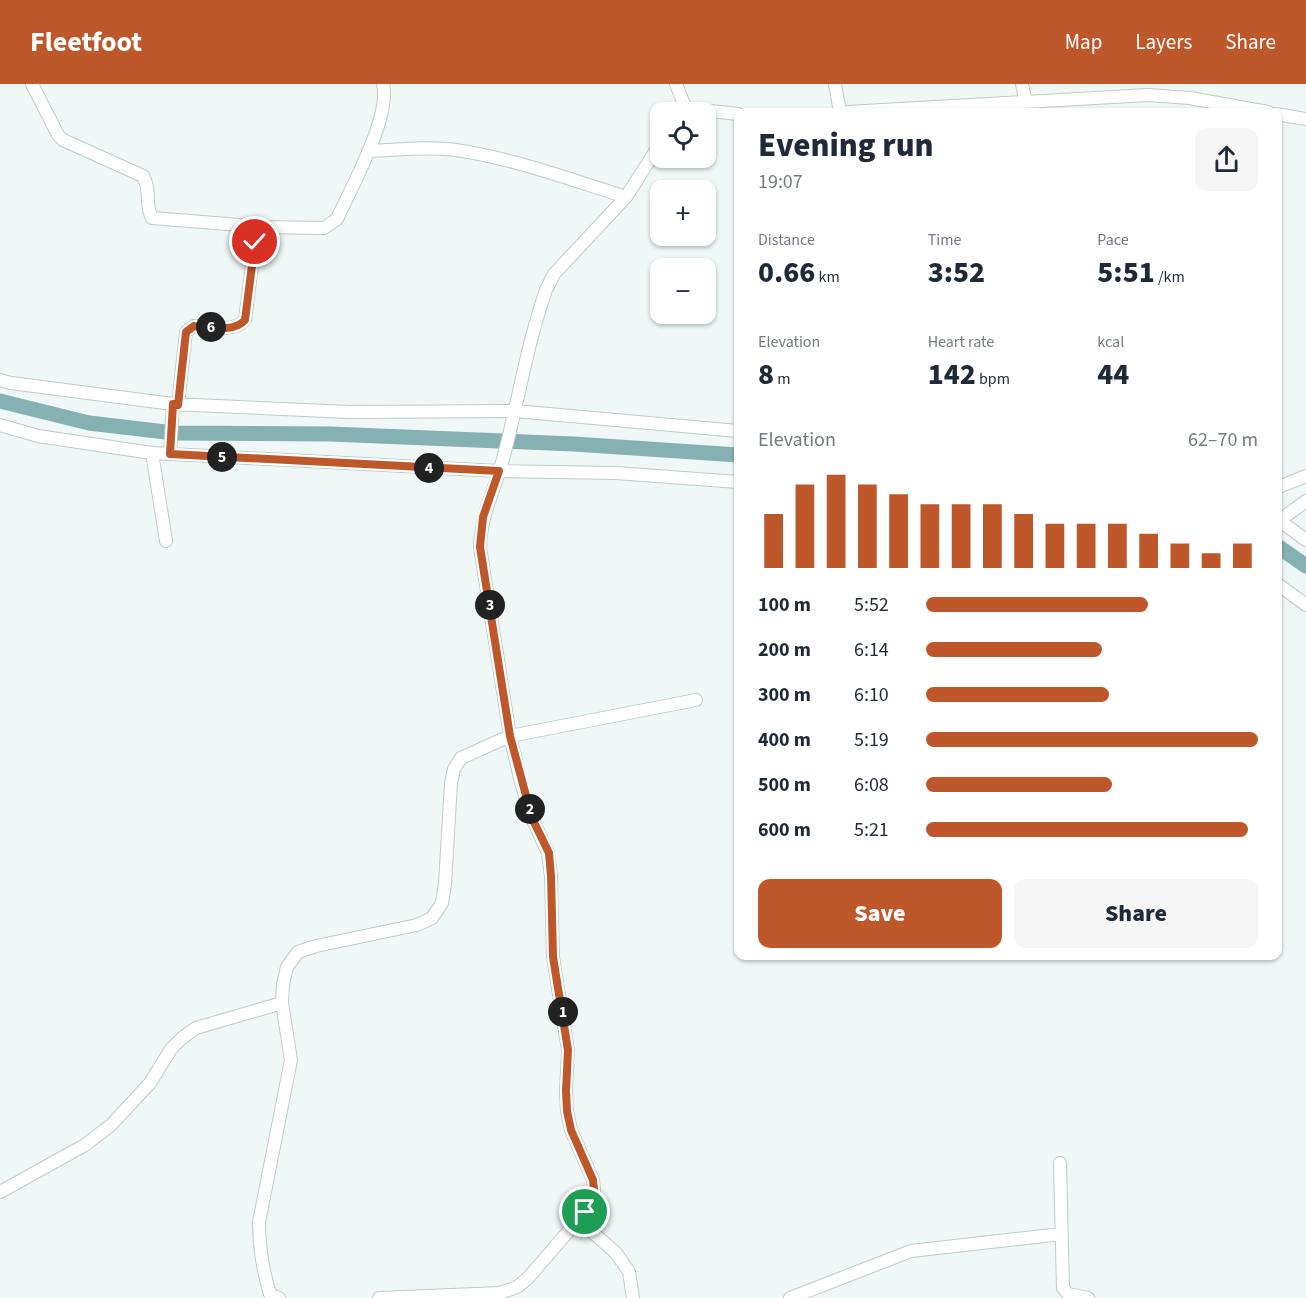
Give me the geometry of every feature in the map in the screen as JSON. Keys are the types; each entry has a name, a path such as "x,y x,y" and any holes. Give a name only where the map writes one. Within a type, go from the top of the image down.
{"street":[{"path":"32,84 63,140 143,176 148,184 148,205 152,218 265,227 324,228 337,219 368,151 384,102 383,84"},
{"path":"675,84 683,102"},
{"path":"835,84 839,108"},
{"path":"1022,84 1026,103"},
{"path":"927,108 1166,95 1246,108"},
{"path":"716,112 734,114"},
{"path":"1282,115 1306,118"},
{"path":"368,151 439,149 457,151 552,173 626,197"},
{"path":"379,1298 500,1293 517,1287 528,1278 585,1212 594,1190 593,1180 571,1130 567,1111 568,1050 553,957 549,853 532,818 510,736 480,547 483,517 501,466 541,304 554,274 626,197 650,160"},
{"path":"171,450 174,409 186,332 194,326 232,328 241,325 245,320 255,242 258,231 265,227"},
{"path":"0,380 174,409 514,417 734,431"},
{"path":"0,424 38,436 152,453 171,450 501,466 734,482"},
{"path":"152,453 166,541"},
{"path":"1282,486 1306,476"},
{"path":"1282,516 1306,501"},
{"path":"1282,522 1306,540"},
{"path":"1282,587 1306,605"},
{"path":"279,1298 270,1294 267,1283 259,1237 259,1222 291,1060 282,1003 287,967 298,952 316,946 417,925 432,918 441,903 445,884 451,783 454,769 461,758 510,736 696,700"},
{"path":"0,1192 85,1145 111,1125 150,1083 171,1049 196,1028 282,1003"},
{"path":"1060,1163 1063,1288 1068,1294 1088,1298"},
{"path":"585,1212 585,1222 590,1230 615,1253 629,1272 633,1298"},
{"path":"790,1298 911,1251 1061,1234"}],"waterway":[{"path":"0,401 89,423 174,433 330,434 574,444 734,455"},
{"path":"1282,549 1306,566"}],"route":[{"path":"255,242 245,320 241,325 232,328 194,326 186,332 178,405 173,404 170,454 499,471 483,517 480,547 510,736 532,818 549,853 553,957 568,1050 567,1111 571,1130 593,1180 594,1190 585,1212"}]}
